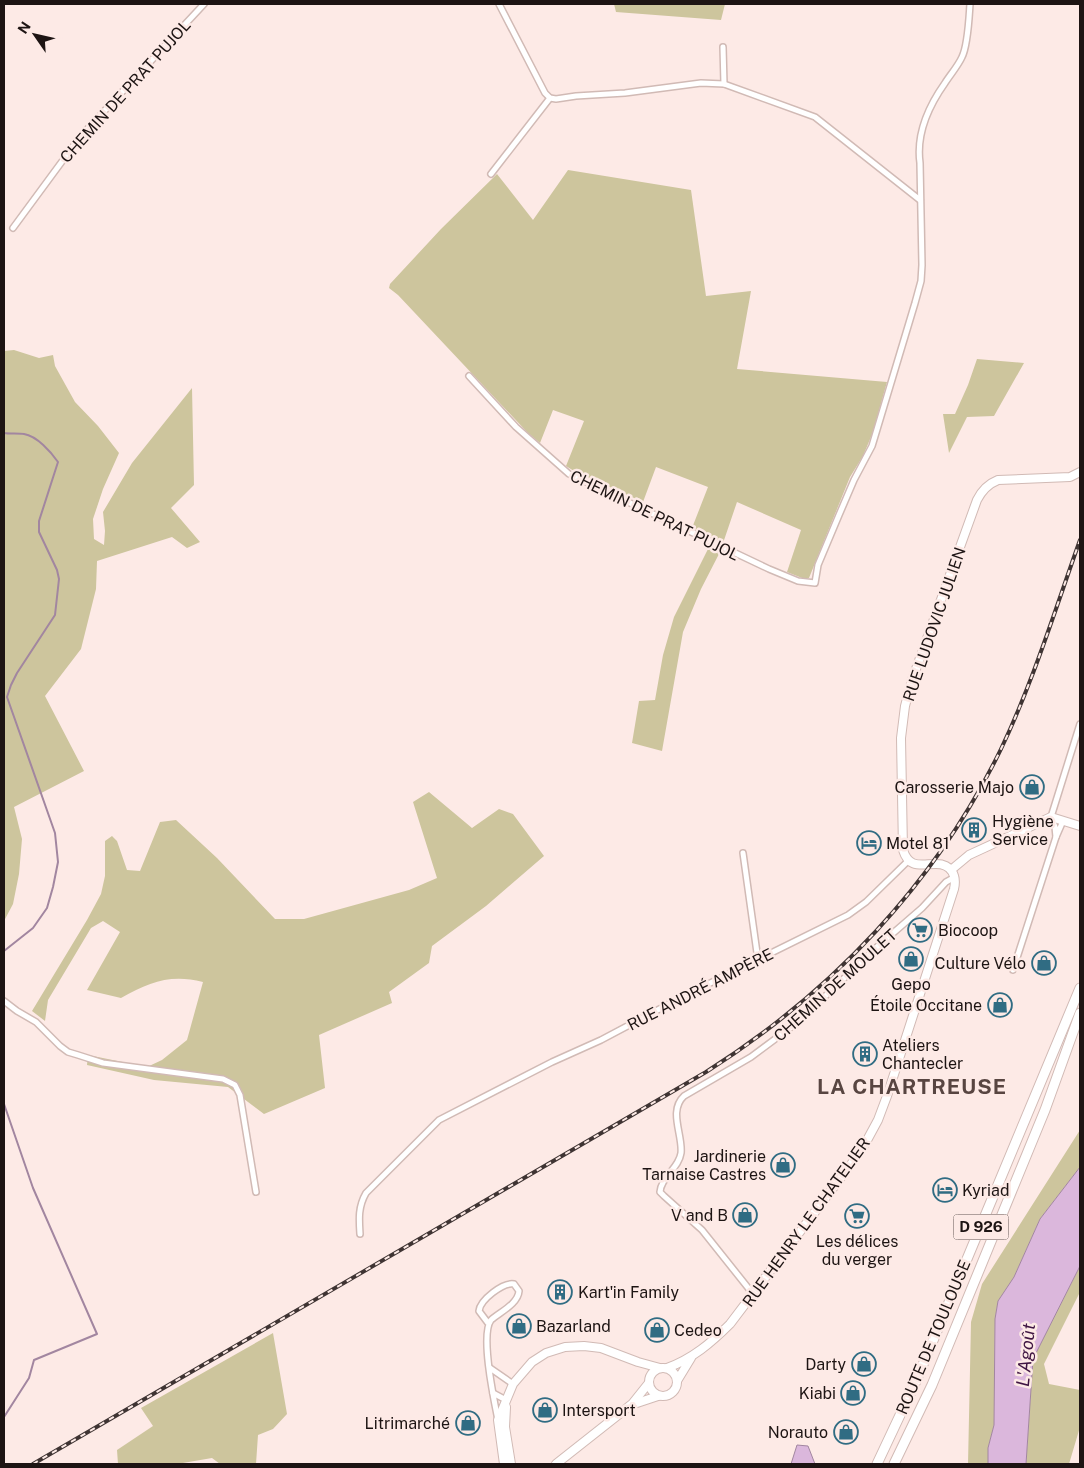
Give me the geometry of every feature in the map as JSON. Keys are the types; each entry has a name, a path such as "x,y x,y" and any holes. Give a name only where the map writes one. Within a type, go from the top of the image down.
{"main road":[{"name":"RUE LUDOVIC JULIEN","path":"909,860 902,846 901,738 905,706 912,680 977,500 985,488 998,480 1070,476 1080,472"},
{"path":"909,860 919,865 940,864 946,866 953,874 969,855 1051,817 1080,826"},
{"name":"RUE HENRY LE CHATELIER","path":"664,1368 691,1358 722,1332 753,1294 865,1144 878,1120 887,1096 954,889 953,874"},
{"name":"ROUTE DE TOULOUSE","path":"877,1464 917,1379 1080,988"},
{"name":"ROUTE DE TOULOUSE","path":"894,1464 936,1376 1045,1110 1080,1014"},
{"path":"510,1464 498,1420 514,1384 532,1362 546,1353 566,1347 584,1346 601,1348 638,1362 664,1368 675,1374 676,1388 671,1394 632,1404"},
{"name":"RUE HENRY LE CHATELIER","path":"677,1381 691,1358"},
{"path":"638,1362 649,1381 651,1391 658,1396"},
{"path":"556,1464 632,1404 649,1381 653,1371 664,1368"},
{"path":"506,1400 505,1427 510,1464"}],"street":[{"name":"CHEMIN DE PRAT PUJOL","path":"13,228 80,136 204,4"},
{"path":"499,4 544,93 550,98 556,100 576,96 616,94 701,83 724,84 815,117 920,200"},
{"path":"920,200 918,149 921,132 928,112 963,57 966,46 970,4"},
{"path":"723,47 724,84"},
{"path":"491,174 503,161 550,98"},
{"name":"CHEMIN DE PRAT PUJOL","path":"469,376 530,440 576,479 628,501 769,569 798,581 815,583 818,565 848,493 872,446 915,303 921,281 922,265 920,200"},
{"path":"1056,837 1051,817 1080,724"},
{"path":"1013,970 1062,821"},
{"path":"743,853 758,960"},
{"name":"RUE ANDRÉ AMPÈRE","path":"360,1234 359,1216 361,1202 366,1193 438,1120 552,1062 601,1040 684,996 853,912 866,902 909,860"},
{"name":"CHEMIN DE MOULET","path":"753,1294 702,1230 660,1192 663,1183 680,1156 681,1146 676,1114 679,1101 684,1096 751,1057 798,1022 877,947 922,908 953,874"},
{"path":"4,1001 36,1022 60,1046 73,1054 103,1064 223,1079 235,1085 240,1095 256,1192"},
{"path":"488,1323 479,1311 481,1304 503,1286 508,1283 514,1284 520,1293 517,1298 488,1323 486,1332 486,1345 498,1420"},
{"path":"490,1368 514,1384"},
{"path":"493,1393 506,1400"}],"shaded area":[{"path":"614,4 725,4 721,20 616,12"},
{"path":"568,170 691,190 706,296 751,291 737,369 887,382 873,432 863,456 850,477 809,578 802,578 787,572 801,530 737,502 720,552 701,589 683,632 662,751 632,743 639,701 655,700 663,655 674,617 713,537 692,528 708,487 656,467 643,502 574,471 566,466 584,421 553,410 540,443 528,433 398,295 389,288 390,284 441,229 497,174 533,220"},
{"path":"14,350 39,358 53,355 55,366 75,402 98,426 119,453 103,489 93,519 94,539 104,545 103,512 132,463 192,388 194,485 171,508 200,542 187,548 172,537 97,561 96,589 81,649 45,696 84,771 14,807 22,839 19,874 13,904 4,921 4,351"},
{"path":"977,359 1024,363 994,416 967,417 949,453 943,414 955,414"},
{"path":"429,792 472,828 499,809 513,814 544,856 486,906 432,946 429,963 389,992 392,1003 319,1035 325,1088 264,1114 228,1087 154,1080 87,1065 88,1055 147,1067 162,1060 187,1040 203,982 170,979 151,984 121,998 87,990 120,932 103,921 91,928 48,1000 45,1021 32,1011 101,894 105,876 105,841 112,836 117,841 127,870 140,871 160,822 176,820 217,858 275,919 304,919 409,890 437,878 413,802"},
{"path":"1080,1130 1080,1167 1040,1219 1014,1277 998,1301 995,1319 994,1425 988,1448 988,1464 968,1464 971,1322 982,1284"},
{"path":"1080,1266 1080,1292 1044,1364 1049,1384 1080,1390 1080,1427 1069,1464 1026,1464 1033,1359"},
{"path":"273,1333 287,1414 273,1429 258,1435 256,1464 220,1464 212,1458 177,1464 118,1464 117,1450 153,1426 141,1408"}],"water":[{"name":"L'Agoût","path":"1080,1167 1080,1266 1033,1359 1026,1464 988,1464 988,1448 994,1425 995,1319 998,1301 1014,1277 1040,1219"},
{"path":"797,1445 808,1446 815,1464 791,1464"}],"waterway":[{"path":"4,433 29,435 48,449 58,462 39,521 39,532 57,570 59,579 55,615 17,673 7,697 55,833 58,862 47,908 33,928 4,951"},
{"path":"4,1104 33,1188 97,1334 34,1360 29,1378 4,1417"}],"railway":[{"path":"33,1464 706,1072 752,1041 796,1007 876,931 912,889 945,845 975,798 1013,724 1043,646 1080,540"}],"place":[{"name":"Carosserie Majo","path":"1032,787"},
{"name":"Hygiène Service","path":"974,830"},
{"name":"Motel 81","path":"869,843"},
{"name":"Biocoop","path":"920,930"},
{"name":"Gepo","path":"911,959"},
{"name":"Culture Vélo","path":"1044,963"},
{"name":"Étoile Occitane","path":"1000,1005"},
{"name":"Ateliers Chantecler","path":"865,1054"},
{"name":"Jardinerie Tarnaise Castres","path":"783,1165"},
{"name":"Kyriad","path":"945,1190"},
{"name":"V and B","path":"745,1215"},
{"name":"Les délices du verger","path":"857,1216"},
{"name":"Kart'in Family","path":"560,1292"},
{"name":"Bazarland","path":"519,1326"},
{"name":"Cedeo","path":"657,1330"},
{"name":"Darty","path":"864,1364"},
{"name":"Kiabi","path":"853,1393"},
{"name":"Intersport","path":"545,1410"},
{"name":"Litrimarché","path":"468,1423"},
{"name":"Norauto","path":"846,1432"}],"district":[{"name":"LA CHARTREUSE","path":"912,1087"}]}
